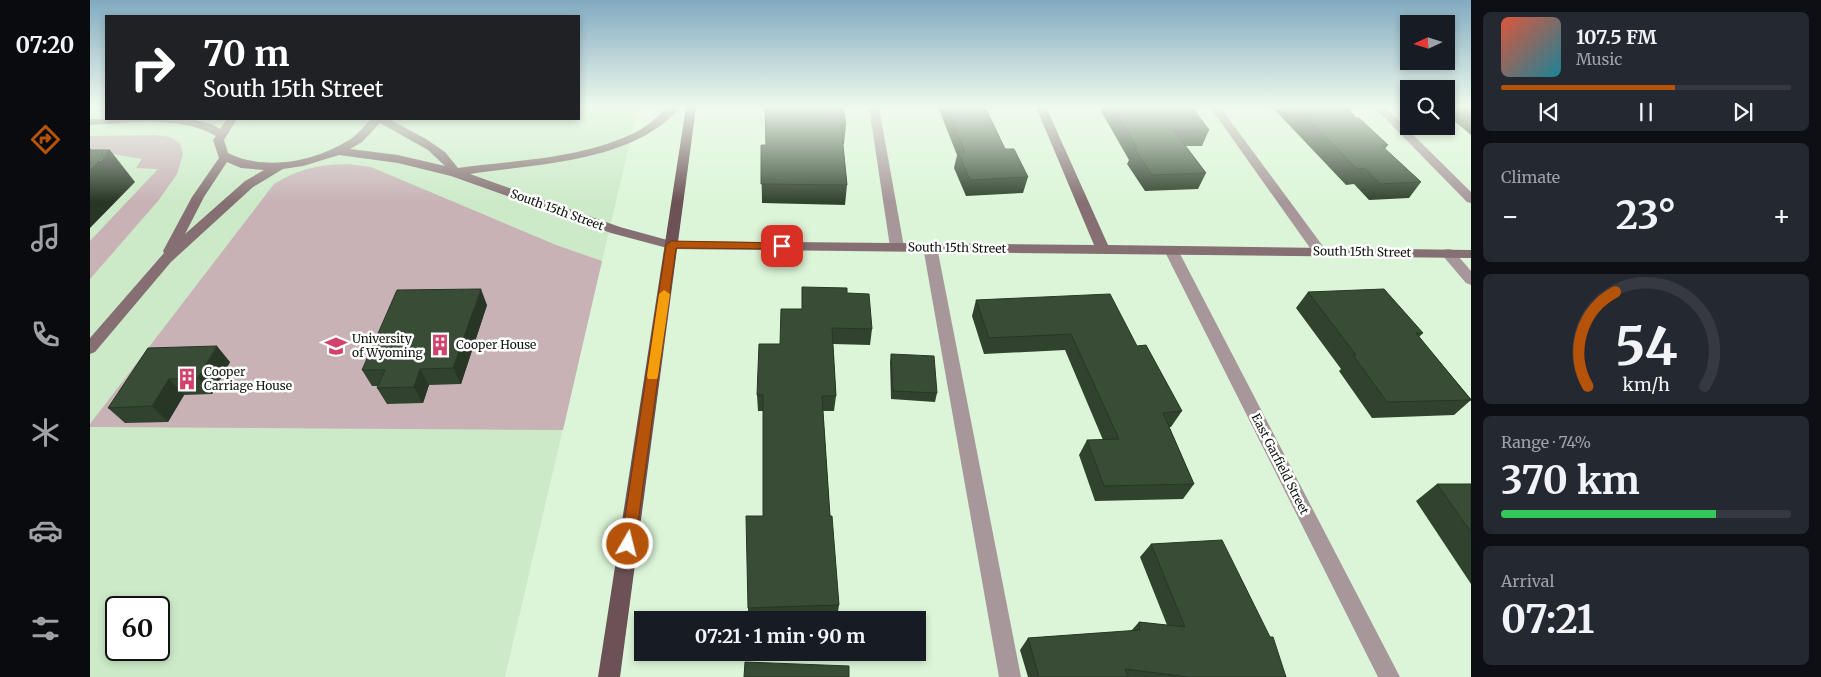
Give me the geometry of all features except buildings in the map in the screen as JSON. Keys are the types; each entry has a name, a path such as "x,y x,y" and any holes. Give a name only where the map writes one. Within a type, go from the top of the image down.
{"main road":[{"path":"166,259 198,197 225,157 219,148 220,139"},
{"name":"South 15th Street","path":"225,157 235,163 250,166 278,167 310,162 339,151 359,139"},
{"name":"South 15th Street","path":"416,139 437,150 450,163 455,173"},
{"path":"455,173 571,155 628,139"},
{"path":"609,677 686,139"},
{"path":"1055,139 1103,250"},
{"name":"South 15th Street","path":"339,151 380,156 455,173 622,233 671,245 1471,254"},
{"path":"90,348 166,259 249,184 278,167"}],"street":[{"path":"879,139 896,247"},
{"path":"1238,139 1320,252"},
{"path":"1411,139 1471,199"},
{"path":"930,247 1010,677"},
{"name":"East Garfield Street","path":"1171,250 1389,677"},
{"path":"1448,253 1471,280"}],"shaded area":[{"name":"University of Wyoming","path":"90,139 631,139 505,677 90,677"},
{"path":"90,139 173,139 180,143 183,154 177,174 158,201 90,279 90,241 158,169 136,168 142,159 90,150"},
{"path":"348,164 371,167 556,245 602,261 563,430 90,427 90,424 274,184 310,168"}],"slow traffic":[{"path":"653,376 664,294"}],"place":[{"name":"Cooper House","path":"440,345"},
{"name":"University of Wyoming","path":"336,346"},
{"name":"Cooper Carriage House","path":"187,379"}],"route":[{"path":"628,544 671,245 782,246"}]}
